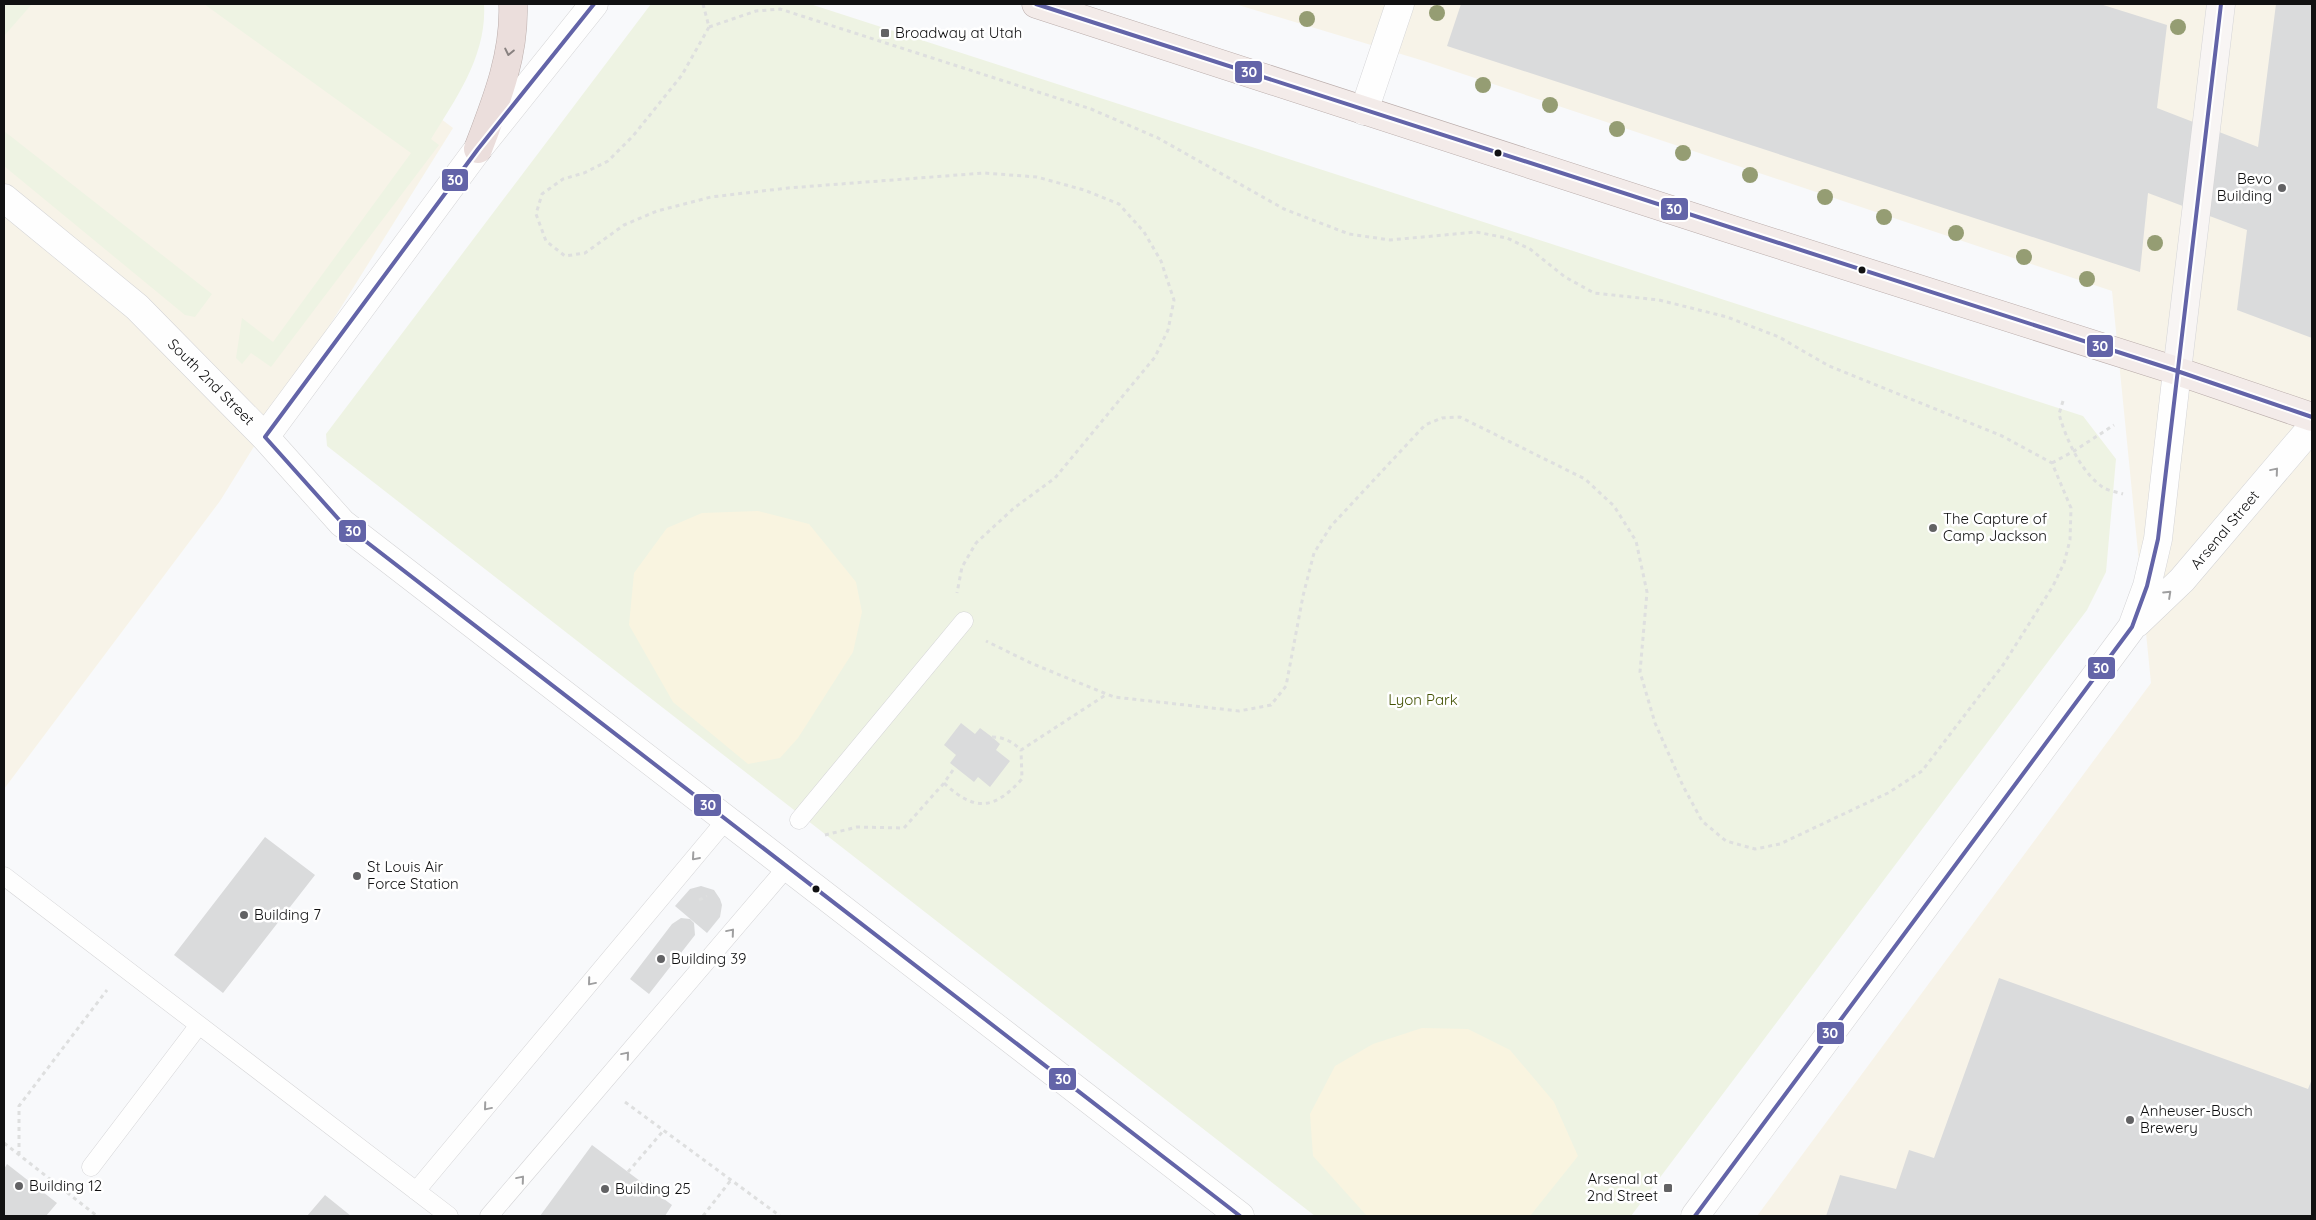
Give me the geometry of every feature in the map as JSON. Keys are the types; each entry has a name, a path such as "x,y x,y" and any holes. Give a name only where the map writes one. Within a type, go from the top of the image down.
{"highway":[{"path":"478,149 505,73 514,29 513,4"}],"main road":[{"path":"1036,4 1364,111 2177,370 2312,417"},
{"name":"Arsenal Street","path":"2177,370 2221,4"}],"street":[{"path":"265,437 478,149 594,4"},
{"path":"1364,111 1400,4"},
{"name":"South 2nd Street","path":"4,198 137,307 265,437 342,523 1240,1216"},
{"name":"Arsenal Street","path":"2132,627 2147,586 2158,539 2177,370"},
{"name":"Arsenal Street","path":"1694,1216 2132,627 2182,580 2312,427"}],"lane":[{"path":"799,820 964,621"},
{"path":"416,1191 726,820"},
{"path":"489,1216 787,867"},
{"path":"4,876 449,1216"},
{"path":"91,1167 199,1025"}],"path":[{"path":"703,4 709,27"},
{"path":"780,9 1082,106 1158,138 1284,209 1349,234 1390,240 1476,232 1507,238 1530,249 1565,277 1594,293 1659,300 1727,317 1779,337 1830,366 1863,381 2002,436 2052,463 2071,508 2070,540 2064,563 2053,586 2003,665 1922,771 1888,793 1780,844 1755,849 1726,840 1702,821 1683,786 1655,723 1640,672 1647,592 1636,541 1614,506 1586,479 1460,416 1442,418 1425,425 1332,526 1314,553 1303,596 1286,686 1271,705 1239,711 1114,696 1033,664 987,642 964,621 957,595 962,567 976,543 1014,508 1055,478 1155,357 1168,330 1174,300 1161,261 1144,232 1119,204 1084,190 1037,177 984,173 832,184 711,196 657,211 624,225 585,253 565,256 546,241 536,214 542,194 563,179 584,173 608,161 633,136 682,75 709,27 756,11 780,9"},
{"path":"2064,401 2058,414 2074,452 2092,478 2105,488 2123,494"},
{"path":"2052,463 2074,452 2114,424"},
{"path":"1022,750 1107,694"},
{"path":"992,737 1000,737 1022,750"},
{"path":"944,783 958,796 974,802 985,804 1001,801 1022,780 1022,750"},
{"path":"820,836 857,827 904,828 944,783 955,767"},
{"path":"19,1155 19,1106 108,989"},
{"path":"618,1096 780,1216"},
{"path":"628,1172 664,1130"},
{"path":"4,1143 97,1216"},
{"path":"703,1216 731,1180"}],"shaded area":[{"path":"4,4 289,4 453,128 220,501 4,789"},
{"name":"Anheuser-Busch Brewery","path":"1235,4 2312,4 2312,1216 1757,1216 2151,683 2112,291 1424,61"}],"green space":[{"path":"4,4 32,4 4,36"},
{"path":"204,4 484,4 484,23 481,41 475,58 460,91 431,139 439,145 271,367 251,353 242,364 236,358 242,318 273,342 411,153"},
{"name":"Lyon Park","path":"651,4 810,4 2083,416 2116,459 2106,572 2087,610 1631,1216 1315,1216 327,446 326,434"},
{"path":"4,131 212,294 195,317 185,315 4,166"}],"sand":[{"path":"758,511 809,524 856,582 862,612 853,652 798,738 780,758 748,764 673,702 629,625 634,573 667,528 702,513"},
{"path":"1422,1028 1468,1029 1510,1050 1554,1102 1578,1156 1530,1216 1367,1216 1313,1156 1310,1114 1335,1066 1373,1044"}],"building":[{"path":"1461,4 2100,4 2167,25 2157,108 2258,147 2276,4 2312,4 2312,338 2237,310 2247,230 2148,193 2140,272 1447,46"},
{"path":"961,723 975,734 980,728 992,737 1000,744 996,750 1010,761 990,787 978,777 974,782 950,763 956,755 944,745"},
{"name":"Building 7","path":"265,837 315,875 223,993 174,955"},
{"path":"701,886 714,890 722,905 720,917 707,933 675,906 690,889"},
{"name":"Building 39","path":"681,918 690,919 694,923 695,935 649,994 630,979 672,924"},
{"name":"Anheuser-Busch Brewery","path":"1999,978 2308,1089 2312,1079 2312,1216 1826,1216 1840,1175 1896,1189 1909,1150 1934,1158"},
{"name":"Building 25","path":"592,1145 672,1205 665,1216 540,1216"},
{"name":"Building 12","path":"7,1164 57,1203 46,1216 4,1216 4,1169"},
{"path":"325,1195 351,1216 307,1216"}],"transit line":[{"name":"30","path":"594,4 478,149 265,437 342,523 1240,1216"},
{"name":"30","path":"1036,4 2177,371 2312,417"},
{"name":"30","path":"1695,1216 2132,627 2147,586 2158,539 2221,4"}],"place":[{"name":"Broadway at Utah","path":"885,33"},
{"name":"Bevo Building","path":"2282,188"},
{"name":"The Capture of Camp Jackson","path":"1933,528"},
{"name":"St Louis Air Force Station","path":"357,876"},
{"name":"Building 7","path":"244,915"},
{"name":"Building 39","path":"661,959"},
{"name":"Anheuser-Busch Brewery","path":"2130,1120"},
{"name":"Building 12","path":"19,1186"},
{"name":"Arsenal at 2nd Street","path":"1668,1188"},
{"name":"Building 25","path":"605,1189"}]}
